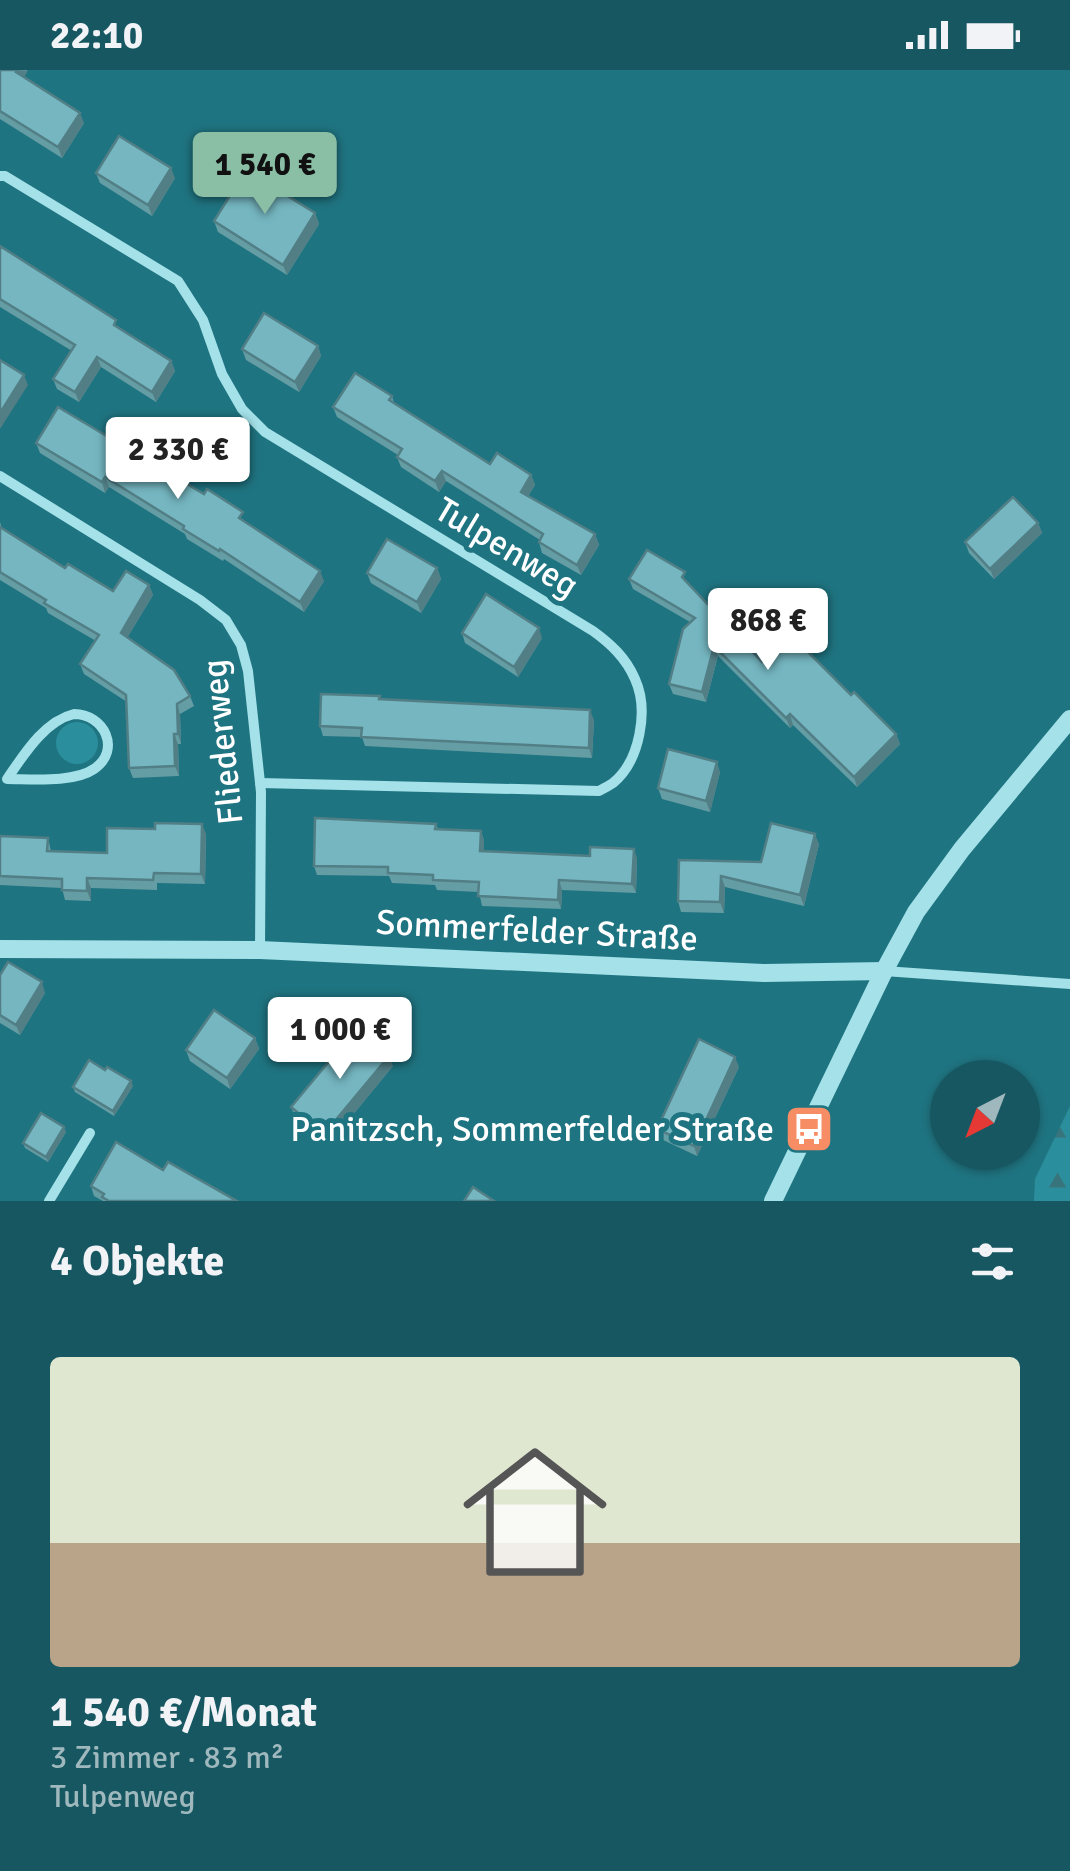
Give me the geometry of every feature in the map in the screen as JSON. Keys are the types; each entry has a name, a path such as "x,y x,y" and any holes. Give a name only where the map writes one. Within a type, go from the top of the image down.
{"street":[{"name":"Tulpenweg","path":"0,176 178,282 203,320 222,374 242,409 265,432 593,631 626,662 642,703 636,748 614,782 599,791 260,783"},
{"name":"Fliederweg","path":"0,476 200,600 226,620 242,645 260,783 260,950"},
{"path":"84,714 106,732 106,752 95,769 74,776 3,780 64,716 84,714"},
{"path":"773,1201 916,912 972,836 1070,718"},
{"name":"Sommerfelder Straße","path":"0,948 260,950 764,973 884,971 1070,984"},
{"path":"49,1201 90,1133"}],"green space":[{"path":"77,722 92,728 98,743 92,758 77,764 62,758 56,743 62,728"},
{"path":"1070,1106 1070,1201 1034,1201 1035,1179"}],"building":[{"path":"0,70 18,70 80,113 58,147 0,111"},
{"path":"119,136 171,168 148,205 96,173"},
{"path":"246,170 315,213 283,265 214,221"},
{"path":"0,246 116,320 114,325 171,361 152,392 97,357 75,392 53,379 75,345 0,299"},
{"path":"264,313 318,346 295,382 242,349"},
{"path":"0,360 24,375 0,413"},
{"path":"355,373 392,396 389,400 490,464 497,453 531,475 521,492 595,534 577,565 539,542 543,534 442,471 435,481 397,457 402,449 333,407"},
{"path":"58,407 204,494 207,489 243,512 239,518 320,571 300,602 105,477 102,482 36,443"},
{"path":"1013,497 1038,523 990,569 965,542"},
{"path":"0,527 65,568 68,564 113,591 126,571 149,585 121,633 174,670 190,696 177,704 175,766 129,768 126,695 80,664 99,635 0,572"},
{"path":"387,539 437,568 417,602 367,573"},
{"path":"647,550 685,572 682,577 762,662 790,634 896,734 854,777 790,714 786,718 714,646 702,692 669,684 683,629 695,618 629,579"},
{"path":"486,594 539,628 514,667 462,633"},
{"path":"321,694 590,710 589,748 361,737 362,728 320,726"},
{"path":"668,749 717,762 706,801 658,788"},
{"path":"315,818 436,824 435,829 481,831 480,851 590,856 590,847 634,849 632,884 559,880 558,900 478,896 479,882 388,873 388,867 314,866"},
{"path":"155,823 202,824 201,874 154,873 153,880 87,878 87,891 62,890 62,879 0,876 0,836 48,838 47,851 107,853 107,828 155,829"},
{"path":"771,823 815,834 800,895 721,876 720,902 678,901 679,860 761,862"},
{"path":"8,962 42,982 16,1025 0,1015 0,975"},
{"path":"214,1010 255,1038 227,1078 186,1050"},
{"path":"356,1029 389,1056 324,1134 291,1107"},
{"path":"699,1039 735,1057 694,1146 657,1129"},
{"path":"89,1060 131,1081 113,1111 73,1087"},
{"path":"41,1113 64,1127 46,1157 23,1143"},
{"path":"116,1142 163,1170 168,1162 237,1201 109,1201 91,1186"},
{"path":"473,1187 494,1201 464,1201"}],"place":[{"name":"Panitzsch, Sommerfelder Straße","path":"809,1129"}]}
